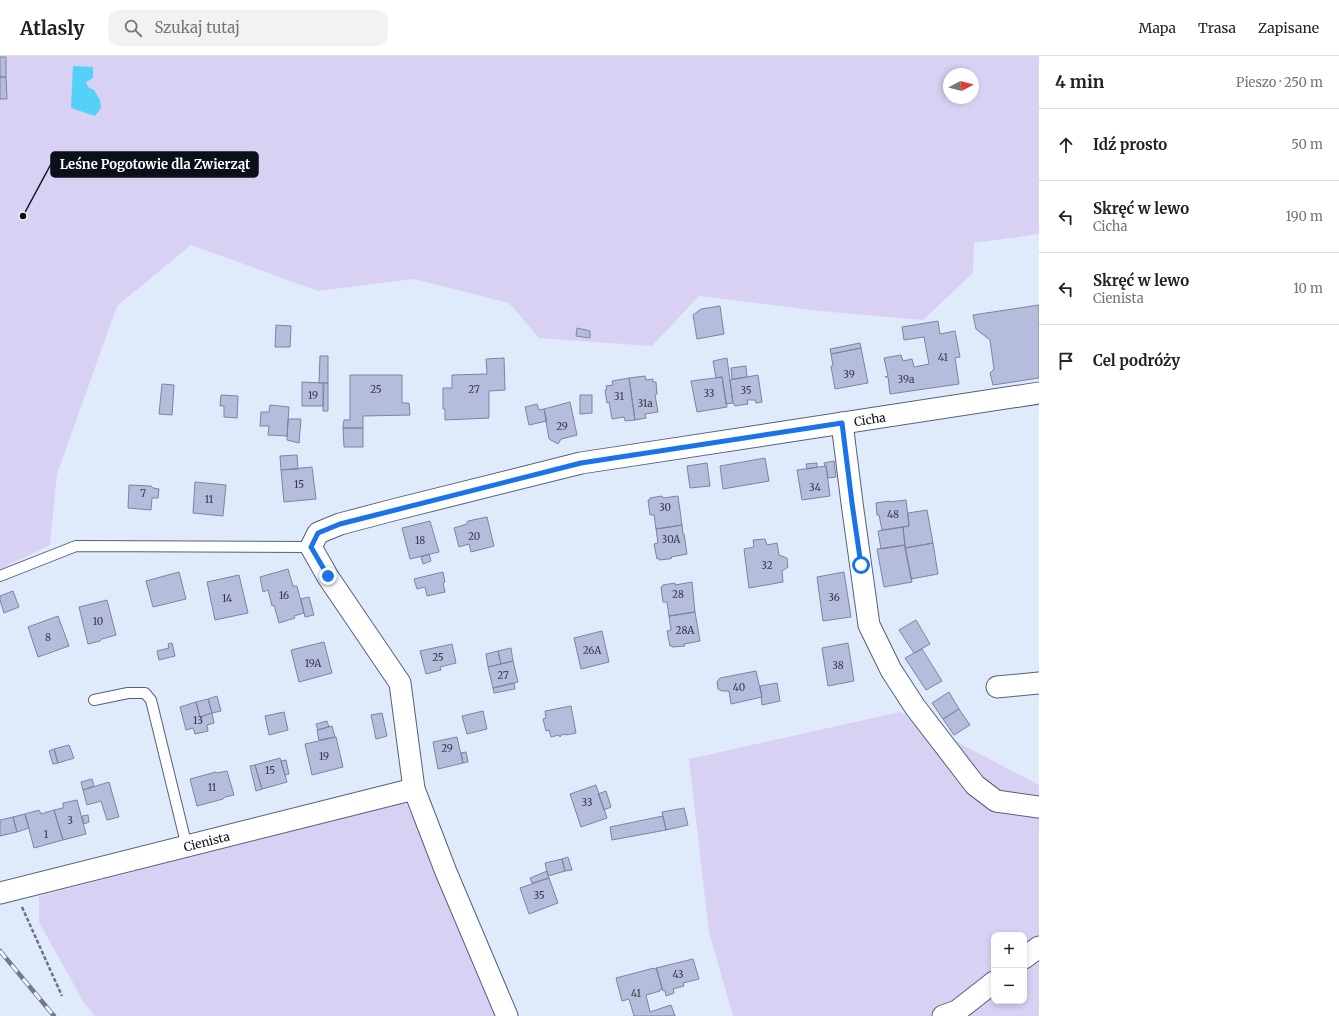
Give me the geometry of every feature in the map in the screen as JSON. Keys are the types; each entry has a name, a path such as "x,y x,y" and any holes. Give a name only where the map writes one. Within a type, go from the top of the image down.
{"street":[{"name":"Cicha","path":"311,547 318,533 340,524 581,463 1039,393"},
{"path":"842,423 869,625 891,670 915,707 975,785 996,801 1039,807"},
{"path":"311,547 328,576 400,683 414,790 446,872 507,1016"},
{"path":"997,687 1039,682"},
{"name":"Cienista","path":"7,892 414,790"},
{"path":"1027,956 1039,947"},
{"path":"943,1016 957,1011 991,984"}],"lane":[{"path":"0,576 76,546 311,547"},
{"path":"94,700 128,693 145,693 151,700 187,847"}],"path":[{"path":"7,892 62,996"}],"shaded area":[{"path":"0,56 1039,56 1039,234 974,243 973,273 923,320 821,311 699,296 652,346 539,338 509,303 414,279 318,291 191,245 117,306 57,474 50,545 0,569"},
{"path":"900,712 1039,785 1039,1016 733,1016 709,932 689,759"},
{"path":"405,801 502,1016 95,1016 84,1003 39,922 39,896"}],"water":[{"path":"73,66 93,67 93,78 86,82 88,87 94,90 100,100 101,108 95,116 71,108"}],"building":[{"path":"0,57 6,57 6,77 0,77"},
{"path":"0,77 6,77 7,99 0,99"},
{"path":"1039,305 1039,378 993,385 990,373 994,369 990,340 976,329 973,315"},
{"path":"720,306 724,334 697,339 693,315 701,309"},
{"path":"938,321 940,334 955,331 960,357 955,358 959,384 890,394 888,377 885,377 888,376 884,358 901,355 903,361 912,359 914,367 929,364 924,337 904,340 902,327"},
{"path":"276,325 291,326 290,347 275,347"},
{"path":"577,328 590,331 590,338 576,336"},
{"path":"860,343 861,348 831,354 830,349"},
{"path":"861,348 868,383 835,389 831,366 833,366 831,354"},
{"path":"320,356 328,356 328,383 319,383"},
{"path":"504,358 505,390 489,391 489,418 445,420 445,409 443,409 443,388 452,388 452,375 487,374 486,359"},
{"path":"727,358 733,403 726,404 722,377 716,378 713,361"},
{"path":"746,366 747,377 732,379 731,368"},
{"path":"350,375 402,375 402,403 409,403 410,415 363,416 363,428 343,428 344,420 350,420"},
{"path":"758,375 762,402 756,403 755,400 747,400 748,404 735,406 733,403 730,380"},
{"path":"645,376 646,380 653,379 653,382 656,382 657,394 655,395 658,412 645,414 646,418 635,420 629,378"},
{"path":"722,377 727,407 697,412 691,381"},
{"path":"629,378 635,420 625,421 624,417 612,419 609,402 607,403 605,390 607,389 606,386 613,385 612,381"},
{"path":"302,382 323,383 323,406 302,406"},
{"path":"324,383 328,383 328,411 323,411"},
{"path":"162,384 174,385 172,415 159,414"},
{"path":"221,395 238,396 237,418 224,417 224,406 220,406"},
{"path":"580,395 592,395 592,413 580,414"},
{"path":"570,402 577,435 561,439 558,444 549,439 544,409"},
{"path":"537,404 539,410 544,409 547,421 529,425 525,407"},
{"path":"270,405 289,407 287,436 268,435 269,426 260,426 261,412 269,412"},
{"path":"288,419 301,419 299,443 287,440"},
{"path":"343,428 363,428 363,447 344,447"},
{"path":"297,455 298,469 281,470 280,456"},
{"path":"765,458 769,481 723,489 720,466"},
{"path":"834,461 836,477 828,478 824,463"},
{"path":"707,463 710,486 690,488 687,466"},
{"path":"817,463 817,467 807,469 806,464"},
{"path":"826,466 830,496 802,500 797,470"},
{"path":"312,467 316,499 284,502 281,470"},
{"path":"195,482 226,485 223,516 193,513"},
{"path":"129,485 151,486 159,489 158,498 152,498 151,510 128,508"},
{"path":"662,496 663,498 678,496 682,525 656,529 654,515 650,515 648,500 650,500 650,498"},
{"path":"906,500 909,526 882,530 879,515 877,515 876,503"},
{"path":"927,510 933,543 905,548 903,527 909,526 908,513"},
{"path":"487,517 494,546 471,552 469,544 459,547 454,528 467,524 468,521"},
{"path":"430,521 439,552 410,559 402,528"},
{"path":"682,525 687,554 671,557 672,558 669,559 657,559 654,544 658,543 656,529"},
{"path":"903,527 905,545 881,549 878,531"},
{"path":"765,539 767,545 777,543 779,555 787,558 788,567 782,571 783,582 749,588 744,549 754,547 753,540"},
{"path":"933,543 938,574 911,579 905,548"},
{"path":"905,545 912,582 884,587 877,549"},
{"path":"429,554 431,561 423,564 421,557"},
{"path":"288,569 293,586 297,586 304,613 294,616 295,618 279,623 274,605 272,606 268,590 263,592 260,577"},
{"path":"179,572 186,599 153,607 146,581"},
{"path":"443,572 445,592 427,596 425,587 417,589 414,579"},
{"path":"844,572 851,617 823,621 817,577"},
{"path":"239,575 248,613 215,620 207,582"},
{"path":"692,582 695,612 669,616 667,602 663,602 661,587 663,585 675,583 675,585"},
{"path":"13,591 19,607 4,613 0,596"},
{"path":"309,597 314,615 305,617 301,599"},
{"path":"107,600 116,635 88,644 79,607"},
{"path":"695,612 700,641 684,644 685,646 670,646 667,631 671,630 669,616"},
{"path":"58,616 69,646 38,657 28,627"},
{"path":"916,620 930,644 914,653 899,630"},
{"path":"602,631 609,662 581,669 574,638"},
{"path":"324,642 332,673 299,682 291,650"},
{"path":"172,643 175,656 159,660 157,651 169,648 168,644"},
{"path":"848,643 854,681 828,686 822,648"},
{"path":"452,644 456,663 440,667 441,670 426,674 420,651"},
{"path":"511,648 513,661 501,664 498,651"},
{"path":"922,649 942,681 926,690 905,658"},
{"path":"498,651 501,664 488,667 486,654"},
{"path":"513,661 518,682 493,688 488,667"},
{"path":"756,671 762,697 731,704 729,691 722,691 718,689 717,682 720,678"},
{"path":"514,683 515,689 494,693 493,688"},
{"path":"777,683 780,701 762,705 760,686"},
{"path":"949,692 959,709 943,719 932,703"},
{"path":"217,696 221,711 212,713 208,699"},
{"path":"208,699 212,713 200,717 196,702"},
{"path":"196,702 200,717 212,713 214,723 207,725 208,731 195,734 193,728 186,730 180,707"},
{"path":"571,706 576,733 561,735 560,737 559,735 551,737 549,730 546,731 543,719 546,718 545,711"},
{"path":"959,709 970,725 954,735 943,719"},
{"path":"483,711 487,729 467,734 462,716"},
{"path":"284,712 288,730 269,735 265,716"},
{"path":"382,713 387,736 376,739 371,715"},
{"path":"327,721 329,727 318,730 316,724"},
{"path":"332,726 335,737 319,740 317,730"},
{"path":"336,737 343,767 312,775 305,744"},
{"path":"457,737 463,763 438,769 433,742"},
{"path":"69,745 74,758 58,763 54,749"},
{"path":"54,749 58,763 53,764 49,751"},
{"path":"466,752 468,762 463,763 461,753"},
{"path":"280,758 287,782 262,789 255,765"},
{"path":"286,760 289,774 285,775 281,761"},
{"path":"255,765 262,789 256,791 250,766"},
{"path":"227,771 234,795 197,806 190,779 216,772"},
{"path":"92,779 94,786 83,790 81,782"},
{"path":"109,782 119,817 107,820 101,801 87,805 83,790"},
{"path":"596,785 607,818 581,827 570,794"},
{"path":"606,791 611,807 604,810 598,794"},
{"path":"77,800 86,834 63,840 54,810 63,808 63,803"},
{"path":"684,808 688,825 666,830 662,812"},
{"path":"39,810 41,814 54,810 63,840 34,848 25,814"},
{"path":"25,814 29,828 17,832 13,817"},
{"path":"88,815 89,822 84,824 82,816"},
{"path":"663,816 666,830 612,840 610,827"},
{"path":"13,817 17,832 0,836 0,820"},
{"path":"568,857 572,870 565,871 562,859"},
{"path":"562,859 565,871 548,876 545,863"},
{"path":"547,871 549,878 532,883 530,878"},
{"path":"549,878 558,903 529,914 520,888"},
{"path":"693,959 699,979 683,983 684,986 673,989 674,993 666,996 656,968"},
{"path":"654,968 657,969 662,989 646,995 650,1012 671,1005 675,1016 634,1016 629,999 622,1001 616,978"}],"railway":[{"path":"0,951 54,1016"}],"place":[{"name":"Leśne Pogotowie dla Zwierząt","path":"23,216"}],"route":[{"path":"328,576 311,547 318,533 340,524 581,463 842,423 861,565"}]}
